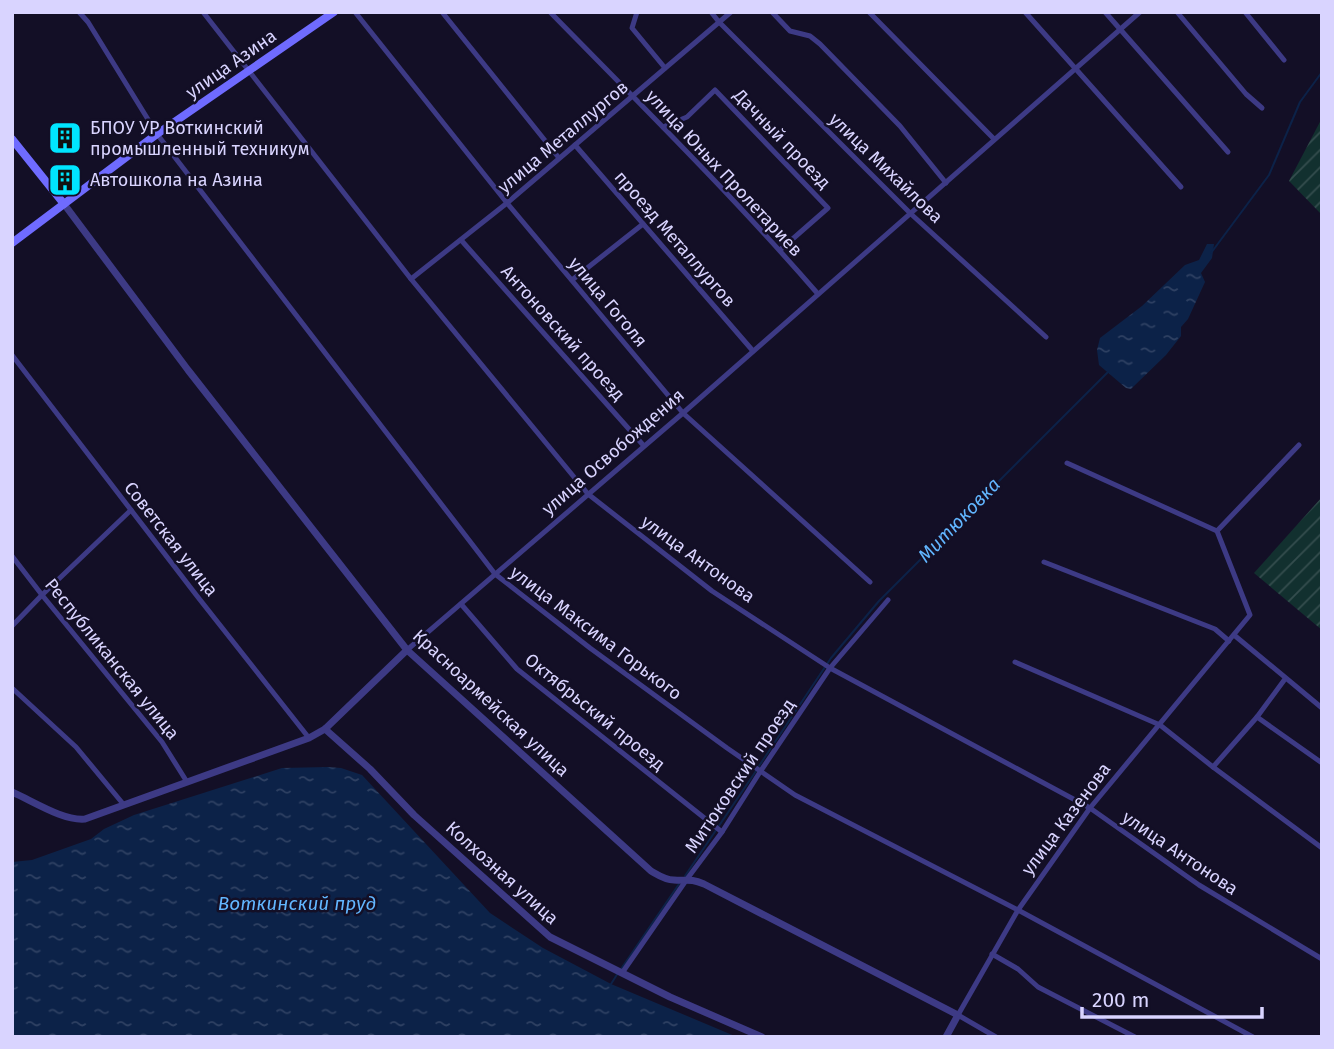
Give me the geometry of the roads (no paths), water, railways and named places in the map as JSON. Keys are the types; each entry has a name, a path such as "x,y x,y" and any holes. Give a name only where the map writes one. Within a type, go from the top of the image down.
{"main road":[{"name":"улица Азина","path":"12,243 157,135 334,12"},
{"name":"Красноармейская улица","path":"12,139 64,204"}],"street":[{"name":"улица Максима Горького","path":"79,12 88,22 157,135 495,574 590,648 795,795 1018,910 1253,1037"},
{"name":"улица Антонова","path":"203,12 411,279 588,494 712,590 830,668 1090,808 1199,885 1322,959"},
{"name":"улица Гоголя","path":"355,12 507,203 683,412 870,582"},
{"path":"442,12 559,158"},
{"name":"улица Юных Пролетариев","path":"550,12 780,250 818,294"},
{"path":"637,12 632,28 665,68"},
{"name":"улица Михайлова","path":"712,12 911,214 1046,337"},
{"name":"улица Металлургов","path":"411,279 507,203 731,12"},
{"path":"772,12 790,31 810,36 820,44 900,126 946,183"},
{"path":"869,12 994,139"},
{"path":"1025,12 1181,187"},
{"path":"1105,12 1228,152"},
{"name":"улица Освобождения","path":"12,792 55,812 77,820 85,819 309,738 325,729 407,650 1140,12"},
{"path":"1177,12 1246,94 1262,108"},
{"path":"1245,12 1283,60"},
{"name":"Дачный проезд","path":"663,127 687,117 715,90 828,208 780,250"},
{"name":"проезд Металлургов","path":"575,145 753,351"},
{"name":"Красноармейская улица","path":"64,204 188,370 407,650 651,872 663,878 687,879 704,884 996,1037"},
{"path":"572,280 643,224"},
{"name":"Антоновский проезд","path":"461,240 644,446"},
{"name":"Советская улица","path":"12,355 309,738"},
{"path":"1067,463 1217,531 1299,445"},
{"path":"12,626 131,510"},
{"name":"улица Казенова","path":"946,1037 1018,910 1090,808 1250,615 1217,531"},
{"name":"Республиканская улица","path":"12,556 162,742 187,782"},
{"path":"1044,562 1215,629 1229,641"},
{"name":"Митюковский проезд","path":"622,973 722,832 830,668 888,600"},
{"name":"Октябрьский проезд","path":"461,604 517,669 722,832"},
{"path":"1234,635 1322,708"},
{"path":"1015,662 1160,725 1322,848"},
{"path":"1213,767 1286,679"},
{"path":"12,688 76,747 124,805"},
{"path":"1257,717 1322,763"},
{"name":"Колхозная улица","path":"325,729 370,769 414,815 550,937 670,997 762,1037"},
{"path":"992,954 1018,969 1038,987 1135,1037"}],"water":[{"path":"1207,244 1214,244 1212,258 1201,273 1205,282 1188,319 1181,327 1181,336 1166,355 1131,389 1126,388 1099,365 1097,350 1100,338 1142,306 1185,265 1199,260"},
{"name":"Воткинский пруд","path":"328,767 362,775 490,913 543,948 611,984 737,1037 12,1037 12,862 32,860 91,839 104,829 134,815 282,768"}],"waterway":[{"name":"Митюковка","path":"1211,253 1269,175 1300,102 1322,72"},
{"name":"Митюковка","path":"759,766 831,658 879,601 1109,371"},
{"name":"Митюковка","path":"685,876 756,771"},
{"name":"Митюковка","path":"621,969 679,884"},
{"name":"Митюковка","path":"611,984 618,973"}],"place":[{"name":"БПОУ УР Воткинский промышленный техникум","path":"65,138"},
{"name":"Автошкола на Азина","path":"65,180"}]}
